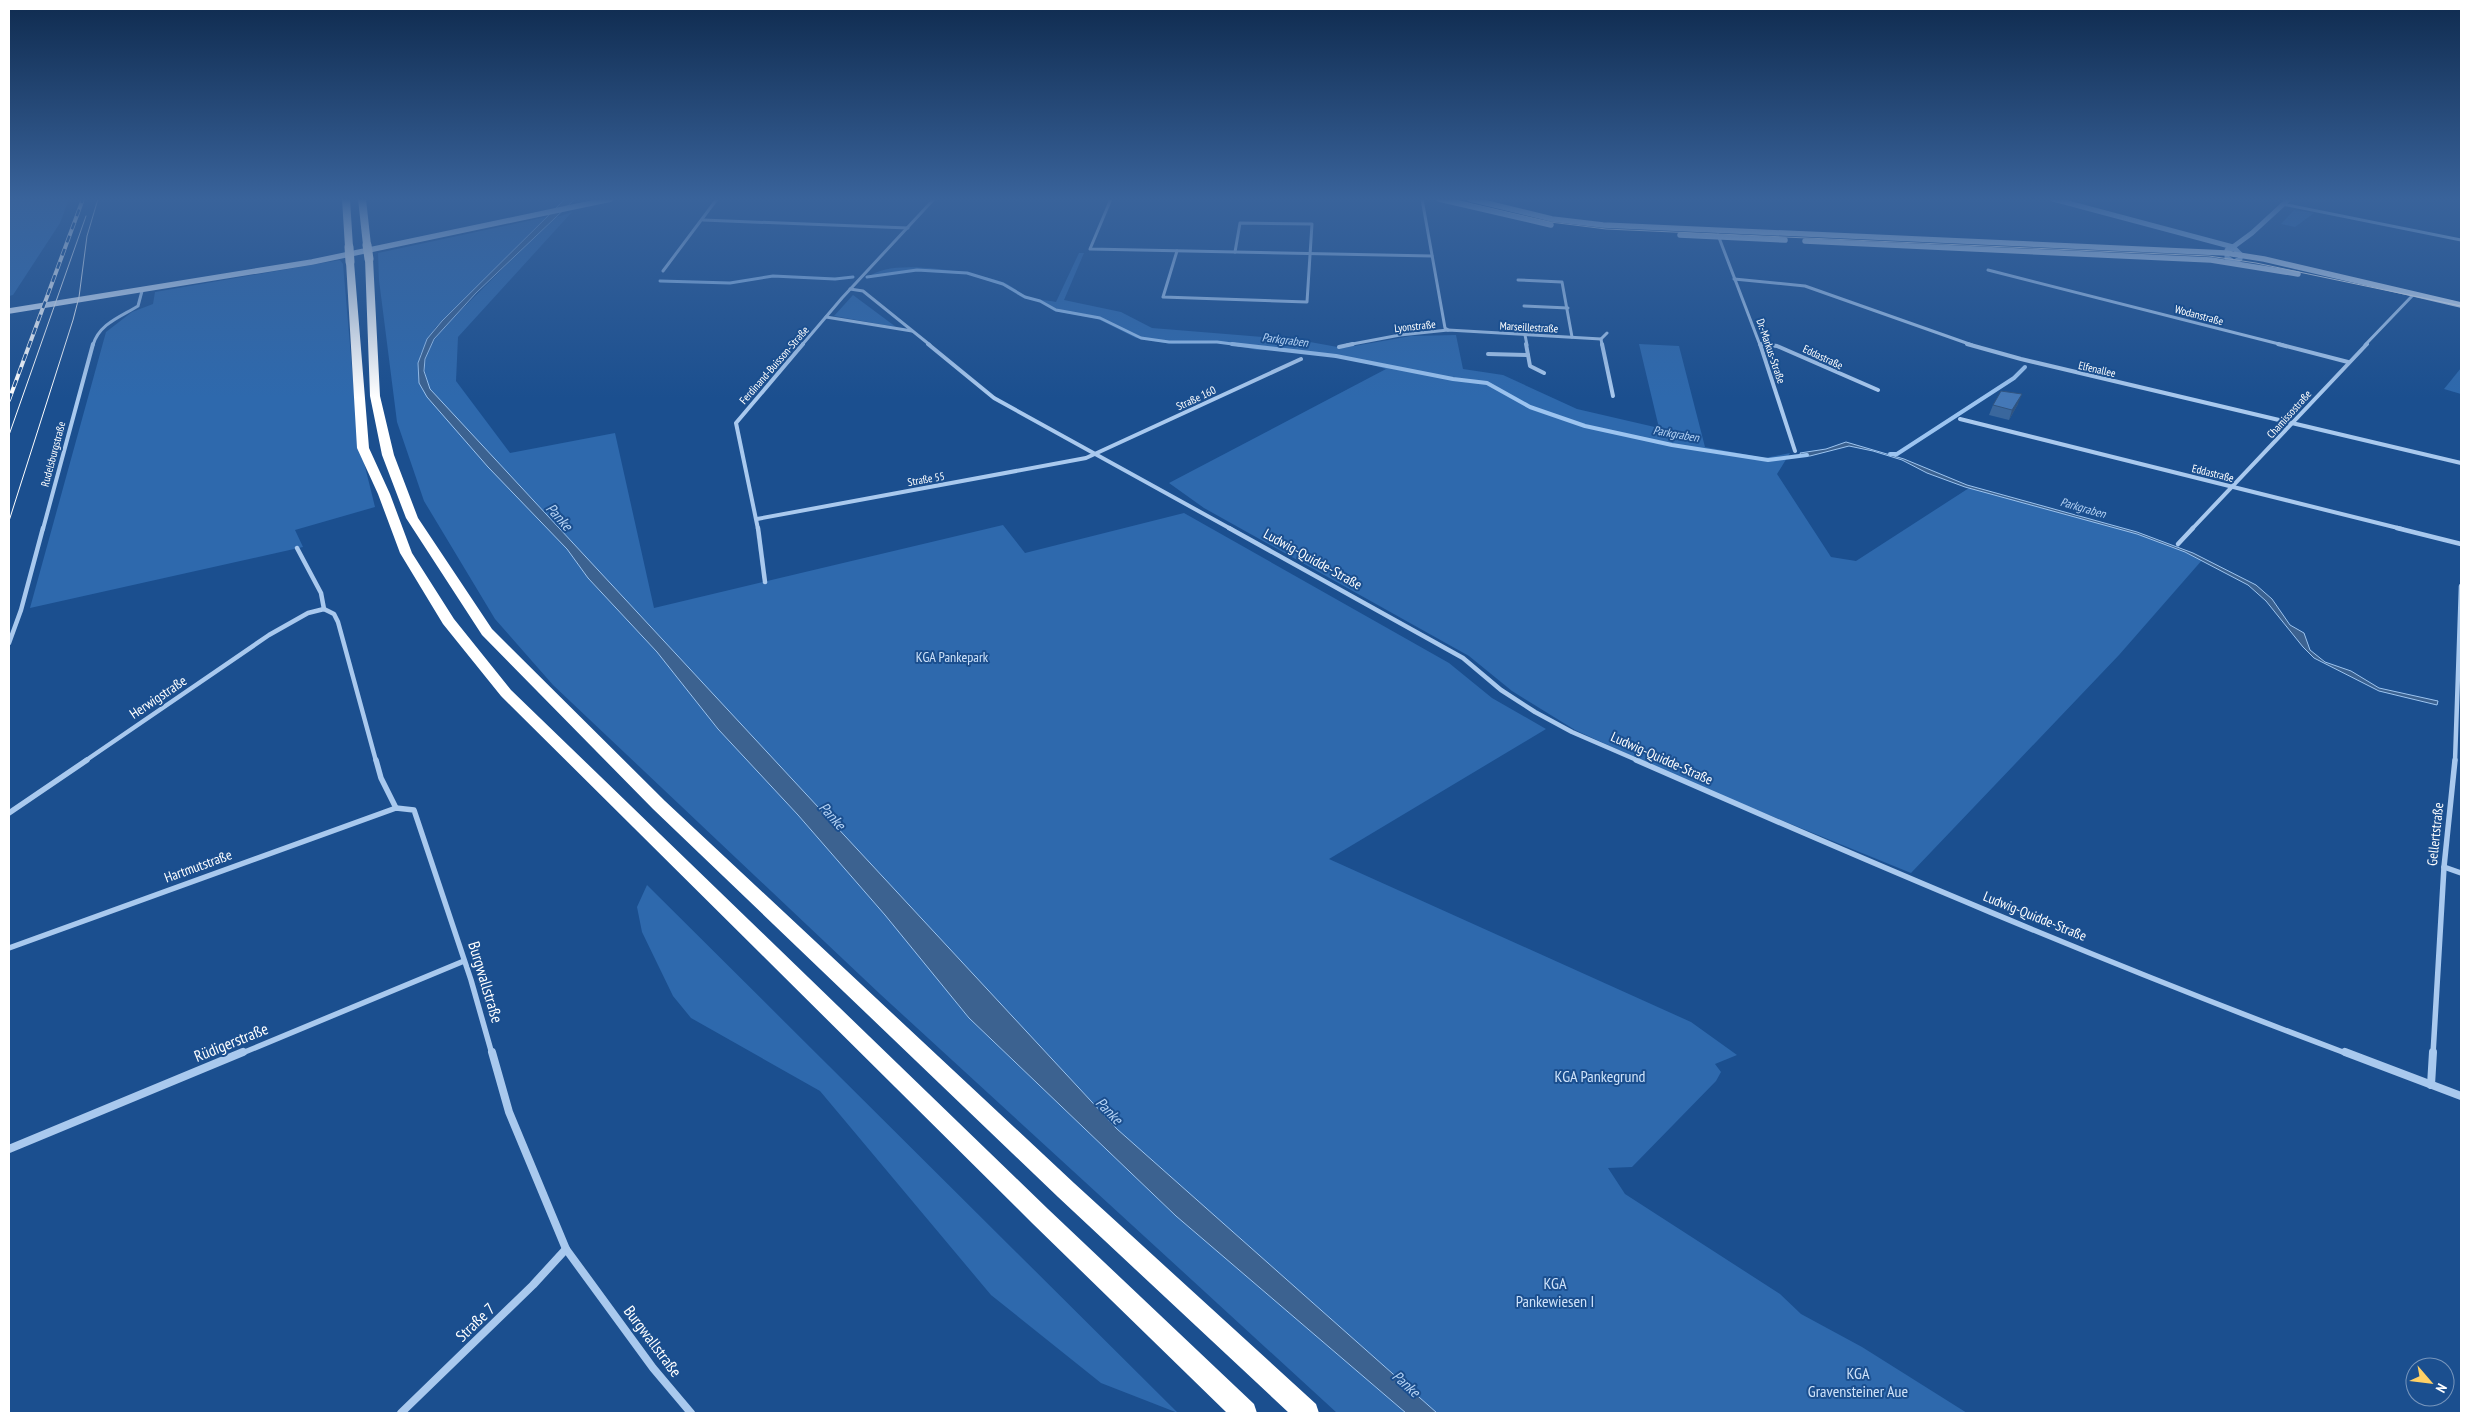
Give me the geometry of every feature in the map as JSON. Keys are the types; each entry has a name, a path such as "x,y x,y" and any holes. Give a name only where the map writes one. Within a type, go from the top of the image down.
{"highway":[{"path":"351,265 363,448 384,494 406,554 448,621 506,693 1040,1216 1245,1413"},
{"path":"369,265 375,396 388,455 412,518 487,632 673,818 1066,1190 1307,1413"}],"main road":[{"path":"9,311 142,291 289,265"},
{"path":"2253,265 2378,287"},
{"path":"2288,265 2461,305"}],"street":[{"path":"663,271 667,265"},
{"name":"Ferdinand-Buisson-Straße","path":"765,582 757,519 736,423 850,289 872,265"},
{"path":"1173,265 1163,297 1307,302 1309,265"},
{"name":"Lyonstraße","path":"1434,265 1445,328 1448,330"},
{"name":"Dr.-Markus-Straße","path":"1729,265 1760,344 1795,451"},
{"name":"Wodanstraße","path":"1988,270 2348,362"},
{"name":"Elfenallee","path":"1734,279 1802,285 1956,341 2021,360 2461,463"},
{"path":"1518,280 1562,282 1572,337"},
{"name":"Ludwig-Quidde-Straße","path":"850,289 863,291 989,395 1463,658 1501,690 1535,712 1572,732 1908,879 2250,1017 2461,1096"},
{"name":"Rudelsburgstraße","path":"9,643 21,610 96,334 103,327 138,306 142,291"},
{"name":"Chamissostraße","path":"2178,544 2233,488 2348,362 2413,295"},
{"path":"1524,306 1568,308"},
{"path":"826,317 912,331"},
{"name":"Lyonstraße","path":"1339,347 1400,335 1448,330"},
{"name":"Marseillestraße","path":"1448,330 1601,339"},
{"path":"1607,333 1601,339 1613,396"},
{"path":"1525,335 1530,366 1544,373"},
{"name":"Eddastraße","path":"1760,344 1777,346 1878,390"},
{"path":"1488,354 1528,355"},
{"name":"Straße 160","path":"1098,454 1301,359"},
{"name":"Eddastraße","path":"1960,419 2461,544"},
{"name":"Straße 55","path":"757,519 1098,454"},
{"path":"297,548 300,559 324,600 324,609 334,614 338,622 382,778 396,808"},
{"name":"Gellertstraße","path":"2432,1085 2444,867 2455,760 2461,586"},
{"name":"Herwigstraße","path":"9,813 269,635 308,613 324,609"},
{"name":"Hartmutstraße","path":"9,948 396,808"},
{"name":"Burgwallstraße","path":"396,808 414,810 464,961 509,1112 566,1249 652,1368 692,1413"},
{"path":"2444,867 2461,873"},
{"name":"Rüdigerstraße","path":"9,1149 464,961"},
{"name":"Straße 7","path":"401,1413 533,1285 566,1249"}],"green space":[{"path":"9,265 32,265 13,295 9,296"},
{"path":"309,265 343,265 358,438 375,507 295,530 303,547 30,608 106,332 132,312 153,304 155,292"},
{"path":"378,265 498,265 435,328 420,355 427,397 567,549 588,578 657,652 718,729 798,815 885,915 969,1018 1176,1216 1406,1413 1337,1413 880,994 553,685 495,619 424,501 397,422"},
{"path":"506,265 523,265 458,337 456,381 510,453 615,433 654,608 1003,525 1025,553 1184,513 1449,663 1492,698 1546,729 1329,859 1691,1022 1737,1055 1715,1064 1721,1072 1716,1081 1632,1167 1608,1168 1625,1194 1780,1294 1801,1314 1862,1347 1967,1413 1437,1413 1117,1129 430,389 425,372 426,357 432,343 442,329"},
{"path":"1073,265 1079,265 1064,300 1121,312 1152,328 1299,340 1343,348 1411,336 1456,335 1463,369 1503,375 1577,409 1659,428 1639,344 1679,346 1705,447 1765,458 1790,453 1777,474 1831,557 1856,561 1969,488 2137,534 2203,559 2119,655 1911,873 1693,784 1575,730 1512,691 1469,656 1204,508 1169,483 1386,369 1358,361 1288,350 1257,350 1223,343 1172,344 1136,338 1098,319 1054,311 1039,301 1023,298 1002,285 967,274 916,271 895,272 868,278 878,271 894,268 933,268 990,278 1003,282 1029,297 1056,302"},
{"path":"853,295 896,327 834,316"},
{"path":"2461,368 2461,394 2444,389"},
{"path":"647,885 1178,1413 1101,1383 991,1295 820,1091 691,1018 673,996 642,932 637,907"}],"shaded area":[{"path":"498,265 505,265 476,293 434,339 425,359 424,371 430,389 1117,1129 1437,1413 1406,1413 1176,1216 969,1018 885,915 798,815 718,729 657,652 588,578 567,549 488,467 427,397 419,383 418,363 427,339 442,321"},
{"path":"1846,442 1904,459 1967,485 2137,532 2193,553 2256,585 2272,599 2290,625 2304,633 2310,650 2325,662 2351,671 2379,688 2438,701 2437,705 2379,691 2314,658 2266,601 2248,585 2185,552 2137,534 1965,487 1927,473 1902,460 1873,451 1849,446 1810,456 1801,456 1800,453 1826,449"}],"building":[{"path":"2001,391 2022,394 2012,410 1993,405"}],"waterway":[{"name":"Parkgraben","path":"867,277 917,270 967,273 1003,284 1025,297 1040,301 1056,310 1100,318 1141,338 1169,342 1217,342 1235,344"},
{"name":"Parkgraben","path":"660,281 730,283 773,276 835,279 853,277"},
{"name":"Parkgraben","path":"1235,344 1336,356 1453,379 1487,383 1530,407 1585,426 1672,445 1768,460 1807,455"},
{"name":"Parkgraben","path":"1235,344 1240,345"},
{"path":"1890,454 1897,454 2014,378 2025,367"}],"tram line":[{"path":"9,435 69,265"},
{"path":"9,521 73,320 79,297 83,265"},
{"path":"2267,265 2461,306"}],"railway":[{"path":"9,400 59,265"}],"water label":[{"name":"Panke","path":"559,517"},
{"name":"Panke","path":"832,816"},
{"name":"Panke","path":"1109,1111"},
{"name":"Panke","path":"1406,1384"}],"park label":[{"name":"KGA Pankepark","path":"952,657"},
{"name":"KGA Pankegrund","path":"1600,1076"},
{"name":"KGA Pankewiesen I","path":"1555,1292"},
{"name":"KGA Gravensteiner Aue","path":"1858,1382"}]}
